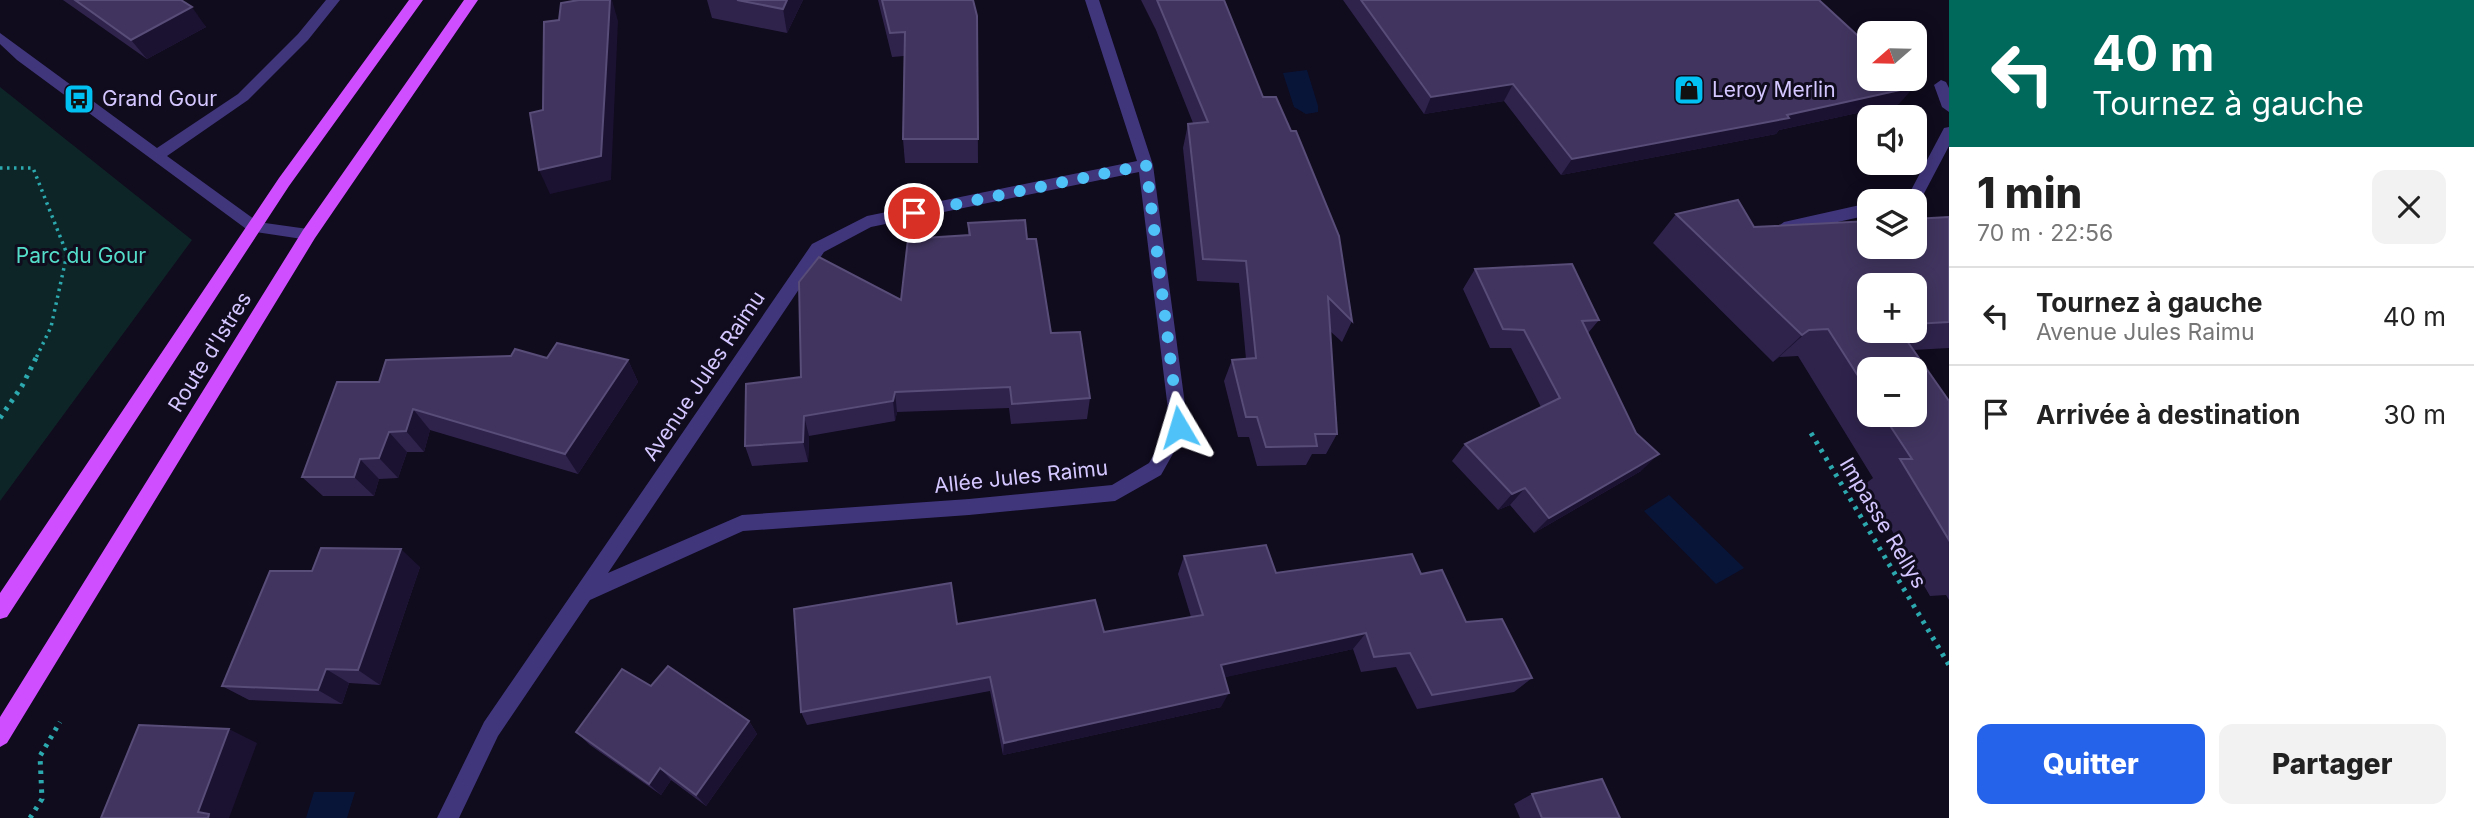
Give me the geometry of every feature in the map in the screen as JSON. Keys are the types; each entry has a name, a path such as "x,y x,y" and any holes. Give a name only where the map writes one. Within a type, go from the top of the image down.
{"main road":[{"name":"Route d'Istres","path":"0,610 254,227 359,75 416,0"},
{"name":"Route d'Istres","path":"0,736 309,234 471,0"}],"street":[{"path":"156,156 243,97 303,37 333,0"},
{"name":"Allée Jules Raimu","path":"584,593 742,523 969,508 1115,493 1155,469 1179,427 1146,165 1092,0"},
{"path":"0,37 22,57 254,227 309,234"},
{"path":"1941,85 1949,107"},
{"path":"1919,189 1949,132"},
{"name":"Avenue Jules Raimu","path":"448,818 491,729 818,248 867,222 1146,165"},
{"path":"1784,228 1857,212"}],"path":[{"path":"0,168 33,168 66,254 51,327 22,386 0,418"},
{"name":"Impasse Rellys","path":"1811,433 1949,665"}],"green space":[{"name":"Parc du Gour","path":"0,87 192,240 0,501"}],"water":[{"path":"1307,70 1318,112 1306,114 1294,107 1283,73"},
{"path":"1669,495 1744,568 1716,584 1644,511"},
{"path":"314,792 355,792 347,818 306,818"}],"building":[{"path":"75,0 181,0 192,7 131,40"},
{"path":"610,0 601,156 539,170 530,113 543,110 544,22 559,20 561,3"},
{"path":"737,0 787,0 783,9"},
{"path":"882,0 973,0 977,16 978,139 903,139 905,32 890,33"},
{"path":"1157,0 1224,0 1263,97 1276,97 1291,131 1296,131 1339,236 1352,321 1328,297 1337,434 1315,434 1317,446 1266,447 1257,417 1246,417 1232,360 1256,358 1246,261 1203,259 1188,124 1208,122"},
{"name":"Leroy Merlin","path":"1361,0 1819,0 1857,35 1857,91 1896,91 1787,115 1789,118 1572,159 1513,84 1431,97"},
{"path":"1738,200 1754,227 1857,222 1857,259 1927,259 1927,218 1949,217 1949,322 1927,323 1927,273 1857,273 1857,343 1908,343 1918,357 1857,357 1857,374 1828,329 1809,330 1802,335 1676,214"},
{"path":"1025,220 1027,239 1036,239 1051,333 1080,332 1090,398 1012,404 1010,387 895,392 893,401 804,416 803,442 745,446 746,384 801,377 799,282 819,257 901,300 908,239 970,235 968,223"},
{"path":"1572,264 1599,320 1582,321 1636,433 1659,454 1549,518 1525,488 1512,494 1465,444 1560,398 1524,330 1503,329 1475,269"},
{"path":"557,343 628,360 565,454 413,409 406,431 389,432 379,458 360,459 354,477 302,477 337,382 379,382 386,360 511,356 515,349 547,358"},
{"path":"1927,370 1949,401 1949,540 1900,459 1912,459 1891,427 1927,427"},
{"path":"1266,545 1276,573 1412,554 1421,574 1442,570 1466,622 1502,619 1532,678 1432,695 1410,653 1374,657 1366,633 1221,665 1229,693 1004,743 990,677 801,712 794,609 951,583 957,624 1095,600 1104,632 1203,615 1184,556"},
{"path":"321,548 401,549 358,670 326,669 318,690 222,686 270,571 312,571"},
{"path":"668,666 749,721 696,795 660,768 649,784 576,732 622,669 651,686"},
{"path":"139,725 229,729 198,812 209,814 208,818 101,818"},
{"path":"1602,779 1620,818 1542,818 1532,794"}],"place":[{"name":"Leroy Merlin","path":"1689,90"},
{"name":"Grand Gour","path":"79,99"}],"route":[{"path":"914,213 1146,165 1179,427"}]}
